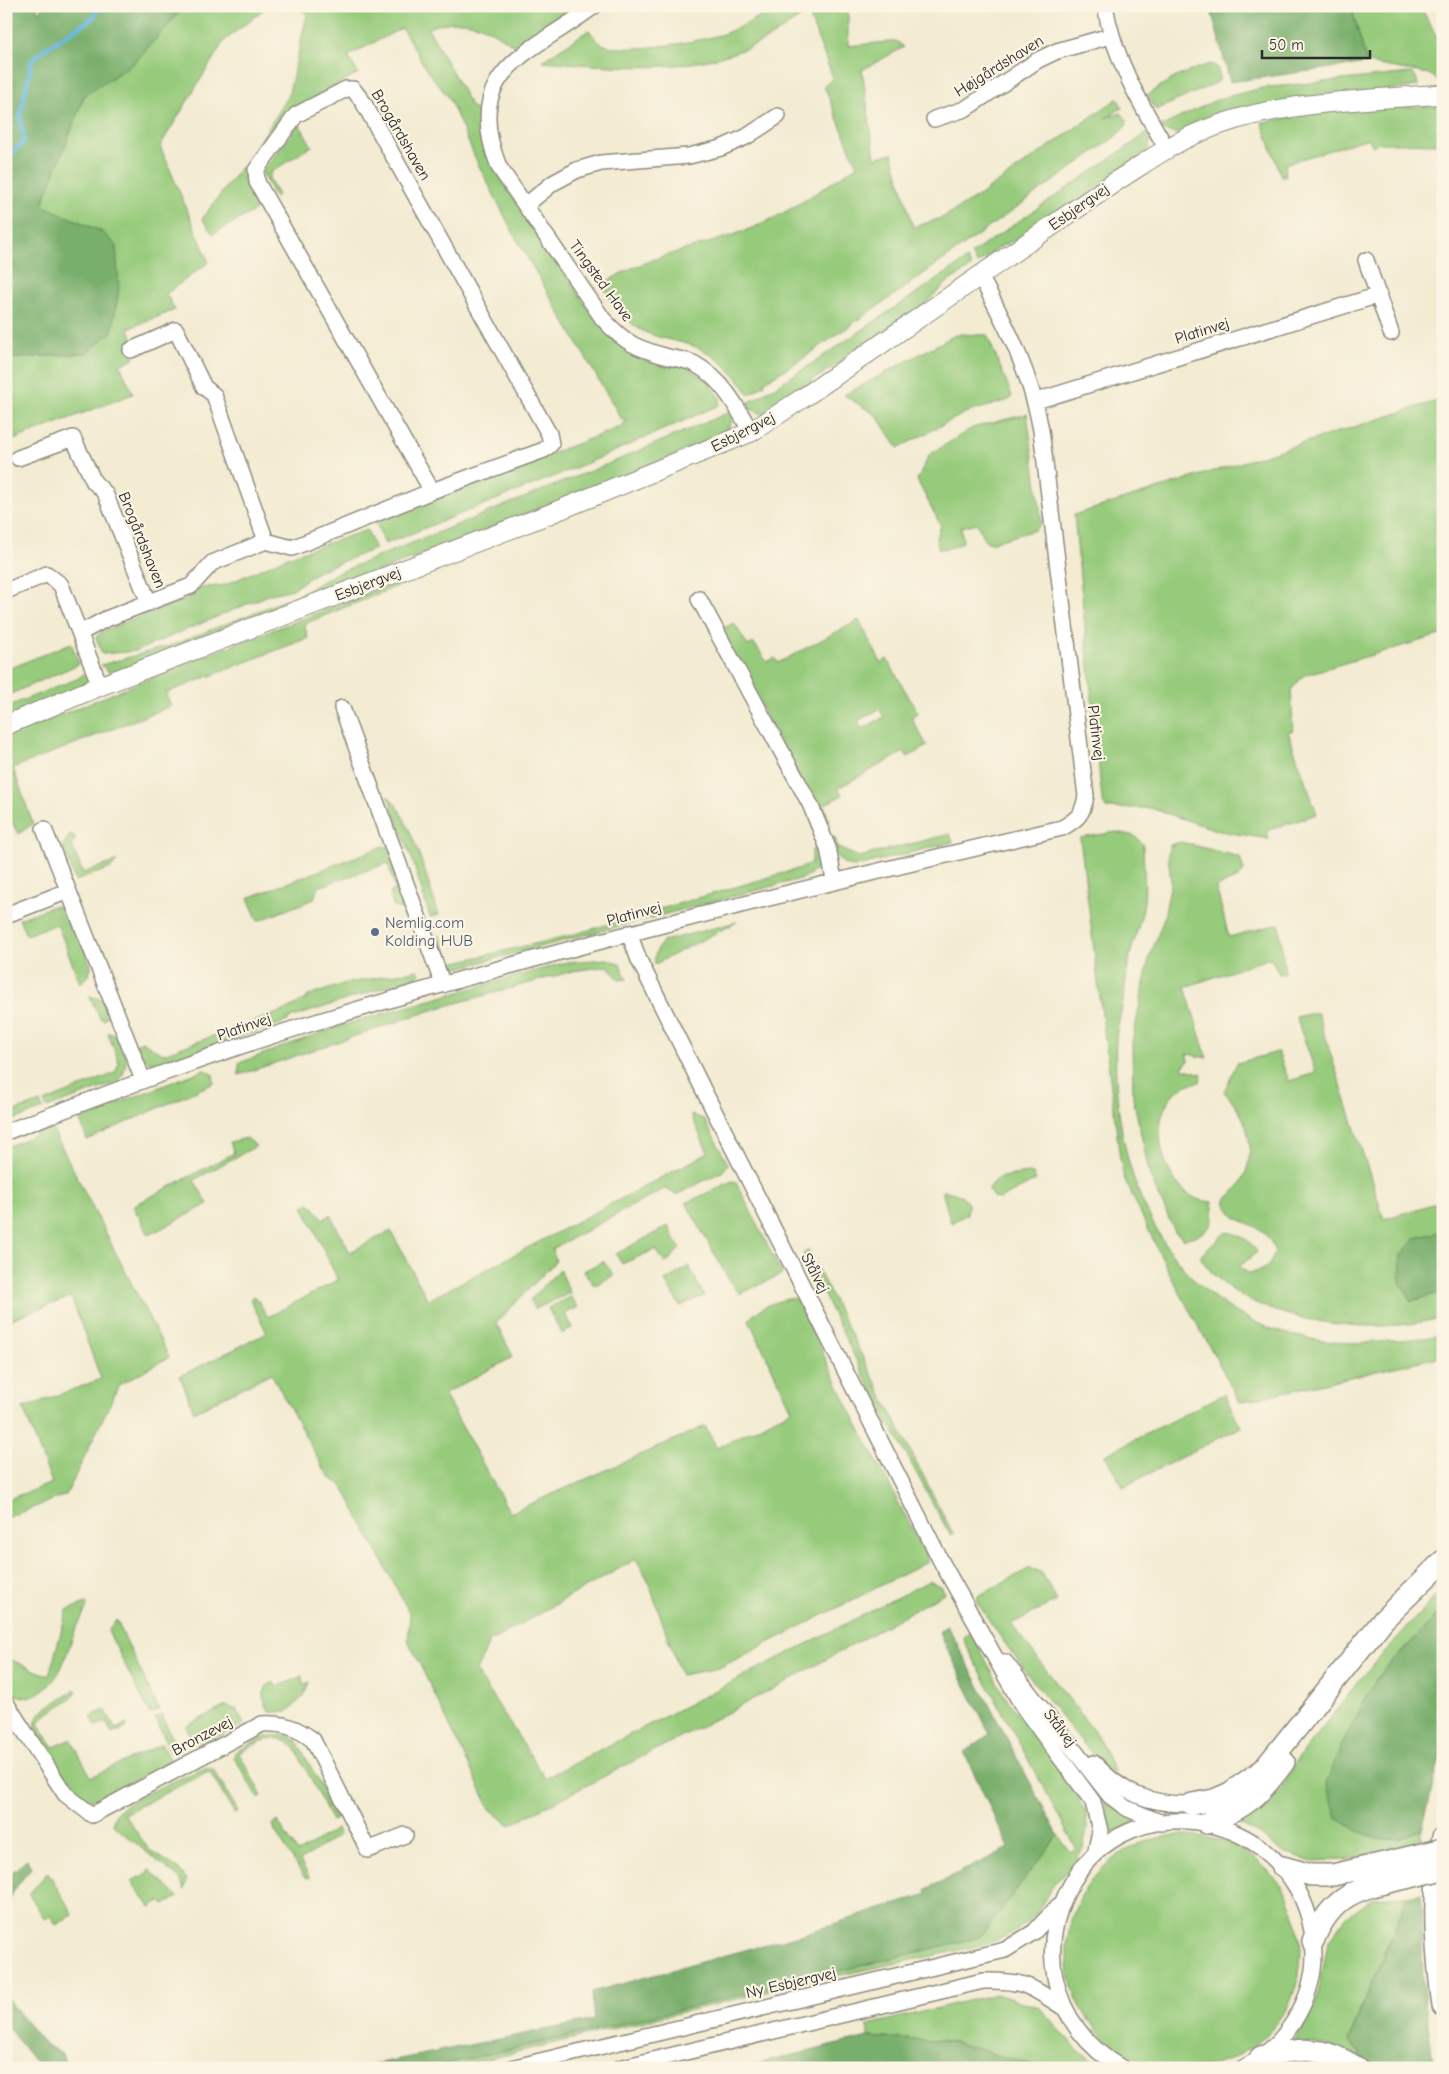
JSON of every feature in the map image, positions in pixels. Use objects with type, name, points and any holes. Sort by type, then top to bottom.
[{"type":"highway","points":[[1207,1823],[1241,1808],[1265,1788],[1364,1658],[1443,1561]]},
{"type":"highway","points":[[1192,1804],[1214,1800],[1230,1793],[1264,1769],[1384,1620],[1443,1561]]},
{"type":"highway","points":[[1364,1658],[1443,1580]]},
{"type":"highway","points":[[1443,1837],[1437,1862],[1436,1909],[1443,2006]]},
{"type":"highway","points":[[1314,1941],[1321,1922],[1329,1911],[1350,1894],[1408,1868],[1443,1849]]},
{"type":"highway","points":[[1283,1867],[1311,1875],[1333,1875],[1408,1868],[1443,1869]]},
{"type":"highway","points":[[1260,2057],[1297,2049],[1316,2050],[1337,2056],[1357,2068]]},
{"type":"main road","name":"Esbjergvej","points":[[6,725],[100,686],[522,525],[684,461],[751,432],[1167,149],[1208,129],[1268,111],[1443,94]]},
{"type":"street","name":"Tingsted Have","points":[[594,6],[570,25],[518,56],[500,76],[490,101],[488,124],[490,144],[499,167],[585,294],[619,336],[636,348],[694,364],[714,378],[732,397],[751,432]]},
{"type":"street","points":[[1106,6],[1110,36],[1137,98],[1167,149]]},
{"type":"street","name":"Højgårdshaven","points":[[934,119],[965,109],[1038,60],[1057,51],[1110,36]]},
{"type":"street","name":"Brogårdshaven","points":[[80,632],[106,619],[191,586],[212,563],[266,541],[292,548],[432,491],[544,450],[551,444],[549,434],[363,102],[353,89],[346,89],[296,115],[256,170],[257,182],[432,491]]},
{"type":"street","points":[[526,205],[554,183],[577,170],[600,163],[689,156],[721,148],[746,137],[778,116]]},
{"type":"street","points":[[1366,260],[1392,333]]},
{"type":"street","name":"Platinvej","points":[[6,1132],[143,1080],[301,1027],[444,985],[629,933],[834,880],[1062,828],[1076,820],[1083,812],[1086,796],[1036,401],[1014,340],[980,276]]},
{"type":"street","name":"Platinvej","points":[[1036,401],[1379,295]]},
{"type":"street","points":[[131,350],[176,330],[204,387],[214,395],[266,541]]},
{"type":"street","name":"Brogårdshaven","points":[[18,458],[73,438],[94,482],[105,493],[149,603]]},
{"type":"street","points":[[8,586],[47,574],[61,585],[100,686]]},
{"type":"street","points":[[699,599],[810,804],[828,848],[834,880]]},
{"type":"street","points":[[342,708],[444,985]]},
{"type":"street","points":[[44,829],[143,1080]]},
{"type":"street","points":[[6,914],[68,891]]},
{"type":"street","name":"Stålvej","points":[[629,933],[638,960],[942,1563],[978,1624],[1023,1708],[1093,1802],[1100,1831],[1095,1855]]},
{"type":"street","name":"Stålvej","points":[[978,1624],[1052,1723],[1110,1796],[1126,1808],[1162,1822]]},
{"type":"street","name":"Bronzevej","points":[[6,1703],[65,1794],[92,1816],[262,1724],[280,1723],[298,1729],[313,1740],[368,1850],[405,1835]]},
{"type":"street","name":"Stålvej","points":[[1052,1723],[1106,1776],[1127,1792],[1167,1805],[1192,1804]]},
{"type":"street","points":[[1122,2068],[1098,2052],[1079,2031],[1064,2008],[1057,1987],[1052,1951],[1055,1922],[1062,1902],[1076,1877],[1095,1855],[1126,1834],[1162,1822],[1185,1821],[1207,1823],[1229,1829],[1249,1839],[1268,1852],[1283,1867],[1304,1902],[1314,1941],[1311,1979],[1298,2014],[1275,2045],[1242,2068]]},
{"type":"street","name":"Ny Esbjergvej","points":[[511,2068],[1005,1950],[1034,1932],[1062,1902]]},
{"type":"street","points":[[619,2068],[983,1981],[1010,1980],[1030,1985],[1064,2008]]},
{"type":"green space","points":[[6,6],[37,6],[38,13],[43,6],[185,6],[134,63],[84,96],[42,205],[102,232],[116,245],[119,288],[112,332],[86,353],[6,359]]},
{"type":"green space","points":[[185,6],[268,6],[224,41],[160,146],[209,262],[166,294],[175,310],[129,328],[133,341],[128,345],[134,358],[120,365],[133,394],[13,440],[6,420],[6,359],[86,353],[102,232],[42,205],[84,96],[134,63]]},
{"type":"green space","points":[[298,6],[572,6],[574,13],[549,32],[518,49],[497,34],[465,22],[454,22],[428,28],[471,106],[481,114],[485,145],[498,175],[598,323],[688,368],[713,384],[711,387],[720,397],[719,405],[590,462],[385,544],[376,522],[383,515],[385,519],[400,513],[399,508],[407,510],[620,427],[627,421],[622,420],[516,238],[478,164],[449,98],[428,72],[402,28],[348,56],[358,73],[294,109],[257,156],[253,153],[288,97],[307,15]]},
{"type":"green space","points":[[778,6],[848,6],[848,46],[896,41],[904,47],[862,70],[875,158],[892,153],[913,227],[942,218],[977,197],[1118,98],[1122,108],[1105,118],[1121,113],[1127,120],[1126,126],[1115,137],[894,295],[802,359],[764,382],[765,384],[749,395],[730,370],[715,357],[687,344],[653,335],[636,327],[619,311],[602,285],[618,275],[653,260],[759,225],[802,202],[857,166],[824,86],[833,78],[808,13],[759,43],[705,61],[679,65],[625,67],[542,61],[589,30],[599,42],[608,46],[640,48],[679,44],[723,34],[744,25]]},
{"type":"green space","points":[[1210,6],[1351,6],[1367,63],[1230,82]]},
{"type":"green space","points":[[1351,6],[1420,6],[1443,48],[1443,81],[1439,81],[1429,74],[1367,63]]},
{"type":"green space","points":[[1211,64],[1217,67],[1220,77],[1218,82],[1156,110],[1147,96],[1177,77]]},
{"type":"green space","points":[[1411,73],[1416,77],[1418,86],[1374,92],[1178,134],[1162,130],[1160,127],[1218,99],[1262,88]]},
{"type":"green space","points":[[1443,106],[1443,144],[1380,143],[1372,146],[1369,138],[1285,164],[1286,176],[1281,176],[1262,122],[1355,108]]},
{"type":"green space","points":[[299,124],[312,146],[271,172],[269,179],[278,195],[275,198],[262,172]]},
{"type":"green space","points":[[1149,132],[1150,143],[1146,155],[1033,233],[1003,245],[977,264],[971,254]]},
{"type":"green space","points":[[241,167],[248,173],[265,205],[213,234],[202,219]]},
{"type":"green space","points":[[967,259],[972,267],[949,281],[920,308],[763,414],[743,406],[807,367]]},
{"type":"green space","points":[[957,334],[987,335],[1012,396],[1009,400],[965,413],[898,448],[876,415],[844,395]]},
{"type":"green space","points":[[1443,399],[1443,634],[1304,675],[1291,690],[1293,730],[1288,732],[1317,814],[1267,831],[1269,839],[1220,831],[1150,808],[1106,808],[1102,800],[1074,515]]},
{"type":"green space","points":[[732,411],[732,421],[727,431],[668,458],[113,676],[101,665],[173,645],[298,595],[335,574],[615,461]]},
{"type":"green space","points":[[1027,414],[1042,523],[1035,530],[990,543],[984,540],[977,523],[961,527],[963,542],[953,547],[939,549],[936,538],[941,526],[917,480],[929,455],[972,428]]},
{"type":"green space","points":[[367,530],[375,549],[320,570],[293,589],[271,594],[136,651],[102,654],[96,637],[102,631],[190,598],[201,588],[225,585],[290,556]]},
{"type":"green space","points":[[436,567],[438,570],[304,624],[308,638],[166,693],[171,706],[13,768],[33,824],[18,834],[6,809],[6,737],[205,656]]},
{"type":"green space","points":[[859,620],[881,663],[887,659],[918,713],[911,717],[927,746],[908,757],[904,752],[838,788],[842,795],[824,805],[831,827],[826,829],[720,630],[734,623],[748,646],[754,643],[767,662],[775,658],[778,663]],"holes":[[[879,709],[884,717],[862,729],[858,721]]]},
{"type":"green space","points":[[71,643],[79,664],[6,696],[6,670]]},
{"type":"green space","points":[[88,671],[88,680],[82,687],[6,719],[6,707],[77,679]]},
{"type":"green space","points":[[388,796],[396,805],[411,834],[439,915],[430,917],[412,859]]},
{"type":"green space","points":[[1117,832],[1135,836],[1143,844],[1145,887],[1142,915],[1129,962],[1116,1037],[1118,1101],[1129,1161],[1149,1215],[1178,1262],[1217,1300],[1265,1327],[1323,1341],[1390,1341],[1443,1334],[1443,1356],[1240,1402],[1168,1271],[1124,1178],[1120,1159],[1080,838]]},
{"type":"green space","points":[[71,834],[76,839],[72,845],[83,873],[117,861],[111,868],[75,881],[63,845]]},
{"type":"green space","points":[[950,834],[953,842],[853,867],[840,860],[828,839],[835,837],[838,848],[859,857]]},
{"type":"green space","points":[[1181,842],[1240,857],[1244,871],[1238,878],[1216,887],[1229,937],[1279,924],[1285,973],[1279,974],[1271,958],[1185,987],[1207,1058],[1187,1054],[1188,1061],[1182,1068],[1202,1074],[1200,1082],[1182,1088],[1169,1099],[1162,1115],[1160,1134],[1163,1153],[1169,1171],[1179,1186],[1195,1198],[1212,1202],[1213,1218],[1211,1224],[1204,1232],[1184,1239],[1175,1232],[1150,1176],[1133,1097],[1132,1043],[1149,959],[1164,918],[1171,882],[1168,854],[1170,845]]},
{"type":"green space","points":[[384,846],[390,848],[406,905],[402,910],[393,906],[390,893],[396,889],[388,863],[318,887],[314,899],[258,921],[248,898]]},
{"type":"green space","points":[[816,848],[818,861],[816,870],[804,878],[459,968],[449,965],[437,941],[439,934],[452,963],[568,936],[804,867],[812,862],[812,850]]},
{"type":"green space","points":[[53,906],[66,908],[72,913],[91,967],[89,975],[80,983],[57,924],[26,935],[19,919]]},
{"type":"green space","points":[[737,922],[655,964],[656,951],[664,941]]},
{"type":"green space","points":[[607,959],[620,964],[627,979],[619,980],[608,966],[573,971],[435,1009],[239,1075],[239,1063],[337,1027],[567,962]]},
{"type":"green space","points":[[418,970],[420,974],[416,977],[287,1019],[288,1021],[160,1064],[148,1061],[136,1045],[142,1041],[163,1054],[283,1011],[306,999],[308,996],[344,984]]},
{"type":"green space","points":[[89,996],[101,999],[110,1013],[104,1020],[101,1019]]},
{"type":"green space","points":[[1317,1012],[1384,1219],[1443,1201],[1443,1317],[1415,1323],[1382,1326],[1346,1325],[1310,1320],[1275,1311],[1244,1297],[1218,1279],[1200,1256],[1226,1232],[1244,1238],[1257,1252],[1239,1267],[1248,1273],[1266,1267],[1273,1257],[1275,1252],[1267,1236],[1260,1229],[1232,1214],[1225,1200],[1237,1189],[1244,1176],[1249,1162],[1250,1147],[1242,1117],[1224,1092],[1237,1063],[1278,1052],[1289,1081],[1316,1073],[1296,1017]]},
{"type":"green space","points":[[108,1033],[113,1033],[118,1038],[126,1057],[126,1064],[118,1082],[47,1108],[44,1102],[115,1073],[119,1063]]},
{"type":"green space","points":[[204,1070],[213,1074],[214,1083],[87,1140],[79,1118]]},
{"type":"green space","points":[[40,1102],[43,1109],[6,1123],[6,1114]]},
{"type":"green space","points":[[691,1115],[704,1119],[728,1164],[723,1171],[676,1195],[666,1188],[552,1249],[556,1261],[496,1323],[513,1357],[444,1394],[510,1513],[705,1426],[717,1448],[792,1410],[749,1320],[757,1312],[771,1304],[785,1299],[797,1299],[848,1406],[929,1561],[719,1668],[681,1675],[647,1578],[636,1559],[489,1642],[476,1671],[545,1778],[929,1581],[940,1586],[944,1593],[777,1687],[510,1825],[490,1809],[408,1640],[410,1614],[342,1485],[333,1480],[323,1468],[271,1373],[194,1412],[180,1376],[267,1333],[250,1299],[255,1296],[268,1317],[338,1280],[303,1206],[310,1203],[323,1219],[330,1215],[350,1252],[391,1231],[428,1300],[708,1153]]},
{"type":"green space","points":[[52,1128],[169,1357],[119,1385],[66,1495],[6,1518],[6,1500],[52,1483],[23,1408],[101,1379],[71,1297],[6,1321],[6,1147]]},
{"type":"green space","points":[[247,1138],[256,1146],[194,1180],[208,1204],[149,1235],[133,1206],[234,1153],[230,1142]]},
{"type":"green space","points":[[1028,1173],[1033,1174],[1036,1180],[1000,1199],[994,1198],[988,1190],[994,1181],[999,1178]]},
{"type":"green space","points":[[732,1181],[736,1182],[782,1274],[740,1294],[733,1287],[686,1203]]},
{"type":"green space","points":[[942,1191],[953,1193],[963,1198],[968,1204],[967,1214],[951,1223]]},
{"type":"green space","points":[[668,1226],[680,1249],[665,1264],[656,1249],[622,1264],[616,1254]]},
{"type":"green space","points":[[1443,1231],[1443,1292],[1411,1301],[1400,1282],[1401,1255],[1415,1238]]},
{"type":"green space","points":[[808,1250],[953,1534],[950,1535],[890,1427],[803,1254]]},
{"type":"green space","points":[[603,1261],[614,1275],[594,1286],[584,1271]]},
{"type":"green space","points":[[689,1266],[704,1296],[680,1306],[665,1281]]},
{"type":"green space","points":[[560,1269],[570,1293],[535,1309],[530,1300]]},
{"type":"green space","points":[[571,1297],[578,1307],[565,1314],[573,1327],[562,1334],[548,1308]]},
{"type":"green space","points":[[1224,1394],[1241,1427],[1123,1487],[1105,1455]]},
{"type":"green space","points":[[1030,1568],[1042,1573],[1057,1601],[1011,1624],[1099,1738],[1115,1773],[1104,1768],[1054,1707],[1006,1645],[977,1602],[978,1596]]},
{"type":"green space","points":[[1443,1588],[1443,1609],[1376,1679],[1398,1839],[1422,1829],[1422,1839],[1348,1860],[1308,1861],[1284,1853],[1259,1834],[1238,1823],[1260,1811],[1282,1787],[1298,1758],[1369,1669]]},
{"type":"green space","points":[[86,1603],[87,1607],[59,1673],[54,1680],[29,1698],[15,1695],[6,1686],[6,1655],[9,1659],[49,1676],[67,1610]]},
{"type":"green space","points":[[1443,1609],[1443,1746],[1422,1829],[1396,1838],[1377,1838],[1359,1831],[1336,1818],[1326,1784],[1342,1744],[1376,1679]]},
{"type":"green space","points":[[116,1619],[159,1710],[150,1714],[108,1631]]},
{"type":"green space","points":[[947,1625],[1058,1835],[980,1937],[595,2030],[428,2068],[355,2068],[594,2020],[592,1992],[803,1934],[927,1894],[926,1889],[1009,1848],[964,1752],[990,1734],[939,1632]]},
{"type":"green space","points":[[971,1632],[1004,1695],[1076,1791],[1086,1813],[1087,1830],[1083,1848],[1070,1870],[1054,1883],[1035,1916],[1015,1932],[988,1944],[812,1981],[450,2068],[428,2068],[595,2030],[980,1937],[1058,1835],[1070,1852],[1076,1848],[965,1643],[963,1637]]},
{"type":"green space","points":[[302,1676],[303,1685],[309,1682],[304,1696],[287,1712],[269,1712],[263,1697],[266,1687],[273,1682],[277,1687]]},
{"type":"green space","points":[[75,1689],[77,1691],[73,1696],[38,1724],[54,1747],[71,1739],[91,1777],[162,1744],[171,1761],[98,1799],[88,1800],[83,1798],[77,1793],[53,1761],[36,1727],[36,1720],[43,1711]]},
{"type":"green space","points":[[226,1706],[237,1710],[244,1724],[205,1744],[195,1741],[186,1726]]},
{"type":"green space","points":[[105,1710],[116,1729],[126,1724],[128,1727],[112,1734],[106,1722],[96,1726],[91,1716]]},
{"type":"green space","points":[[162,1715],[177,1750],[171,1753],[155,1717]]},
{"type":"green space","points":[[286,1735],[297,1741],[338,1818],[332,1821],[295,1748],[281,1739],[260,1742],[239,1753],[262,1796],[258,1798],[234,1757],[235,1752],[265,1736]]},
{"type":"green space","points":[[207,1767],[213,1769],[238,1811],[235,1814],[209,1771],[124,1814],[150,1851],[178,1868],[187,1880],[184,1890],[180,1879],[113,1825],[113,1821],[118,1811],[135,1799]]},
{"type":"green space","points":[[1103,1798],[1138,1821],[1112,1833]]},
{"type":"green space","points":[[277,1821],[298,1853],[336,1829],[339,1835],[300,1861],[310,1878],[304,1877],[275,1831],[273,1824]]},
{"type":"green space","points":[[1184,1835],[1207,1837],[1229,1844],[1249,1855],[1267,1869],[1281,1887],[1292,1907],[1299,1929],[1301,1952],[1299,1975],[1292,1997],[1281,2017],[1267,2035],[1249,2049],[1229,2060],[1207,2067],[1184,2069],[1161,2067],[1139,2060],[1119,2049],[1101,2035],[1087,2017],[1076,1997],[1069,1975],[1067,1952],[1069,1929],[1076,1907],[1087,1887],[1101,1869],[1119,1855],[1139,1844],[1161,1837]]},
{"type":"green space","points":[[27,1860],[31,1868],[14,1890],[6,1908],[6,1877]]},
{"type":"green space","points":[[149,1869],[178,1897],[164,1905],[160,1901],[150,1907],[131,1881],[145,1875]]},
{"type":"green space","points":[[48,1872],[73,1915],[56,1925],[51,1916],[44,1918],[29,1894]]},
{"type":"green space","points":[[1421,1893],[1423,1987],[1434,2068],[1374,2068],[1348,2041],[1408,1896]]},
{"type":"green space","points":[[1408,1896],[1348,2040],[1365,2059],[1325,2045],[1293,2042],[1316,2003],[1328,1943],[1344,1919],[1372,1898]]},
{"type":"green space","points":[[996,1994],[1039,2007],[1077,2049],[1102,2068],[1043,2068],[954,2042],[868,2037],[868,2025]]},
{"type":"green space","points":[[6,1997],[45,2044],[62,2054],[67,2068],[40,2068],[6,2025]]},
{"type":"green space","points":[[868,2037],[954,2042],[1043,2068],[740,2068]]},
{"type":"waterway","points":[[6,155],[10,156],[24,141],[20,117],[32,60],[43,50],[93,18],[99,6]]},
{"type":"place","name":"Nemlig.com Kolding HUB","points":[[375,932]]}]
